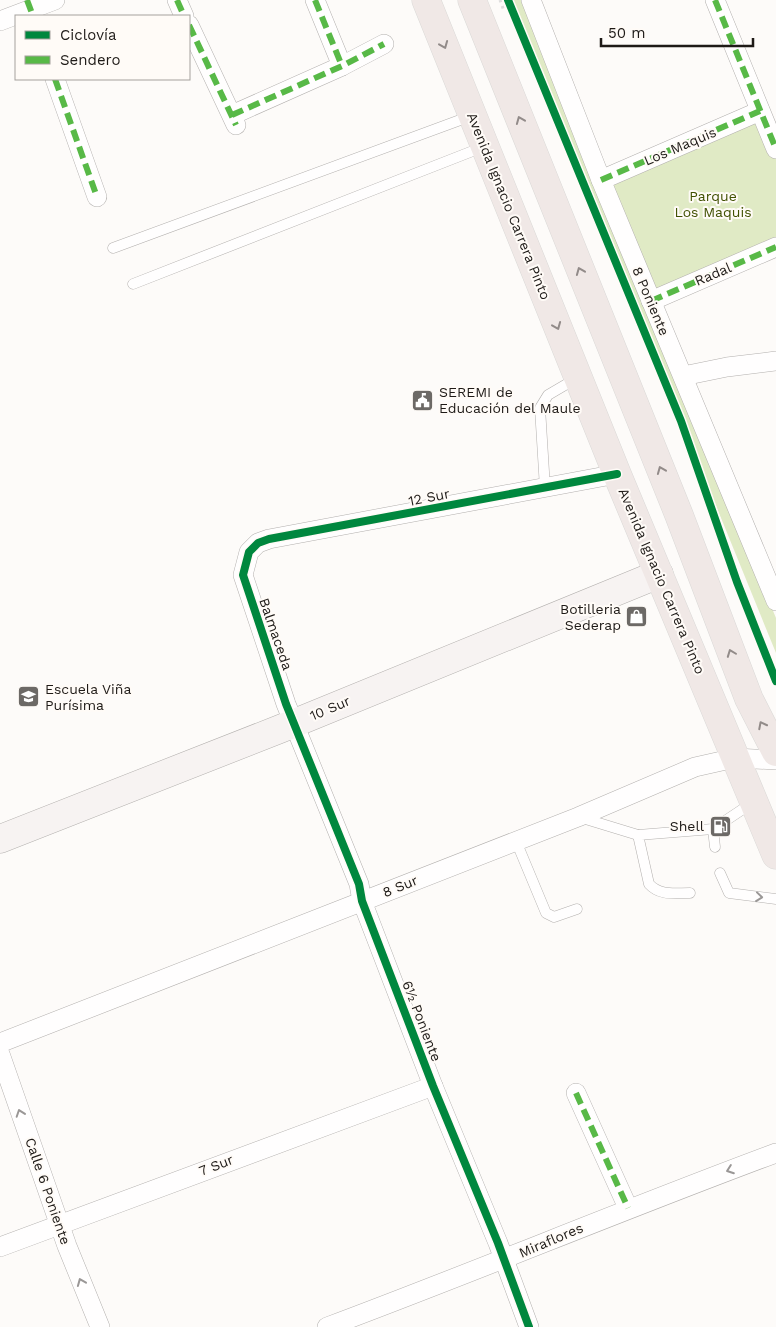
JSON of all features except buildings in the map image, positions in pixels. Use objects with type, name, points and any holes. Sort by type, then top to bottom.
[{"type":"main road","name":"Avenida Ignacio Carrera Pinto","points":[[426,0],[617,474],[722,721],[735,758],[776,855]]},
{"type":"main road","points":[[472,0],[679,515],[749,699],[776,752]]},
{"type":"street","points":[[16,15],[55,0]]},
{"type":"street","points":[[177,0],[184,15]]},
{"type":"street","points":[[315,0],[342,66]]},
{"type":"street","name":"8 Poniente","points":[[531,0],[601,180],[776,601]]},
{"type":"street","points":[[715,0],[776,149]]},
{"type":"street","points":[[0,21],[15,15]]},
{"type":"street","points":[[190,27],[234,120],[384,44]]},
{"type":"street","points":[[55,80],[97,197]]},
{"type":"street","name":"Los Maquis","points":[[601,180],[760,111]]},
{"type":"street","name":"Radal","points":[[651,301],[776,247]]},
{"type":"street","points":[[683,376],[776,361]]},
{"type":"street","name":"12 Sur","points":[[249,552],[258,543],[269,539],[617,474]]},
{"type":"street","name":"Balmaceda","points":[[249,552],[243,575],[294,724]]},
{"type":"street","name":"10 Sur","points":[[0,839],[294,724],[659,574]]},
{"type":"street","name":"6½ Poniente","points":[[294,724],[357,878],[362,901],[433,1086],[498,1243],[529,1327]]},
{"type":"street","name":"8 Sur","points":[[0,1043],[578,817],[695,767],[735,758],[776,760]]},
{"type":"street","name":"Calle 6 Poniente","points":[[0,1054],[60,1225],[100,1327]]},
{"type":"street","name":"7 Sur","points":[[0,1247],[433,1086]]},
{"type":"street","points":[[576,1093],[628,1208]]},
{"type":"street","name":"Miraflores","points":[[327,1327],[503,1260],[628,1208],[776,1153]]},
{"type":"lane","points":[[113,248],[472,115]]},
{"type":"lane","points":[[133,284],[484,147]]},
{"type":"lane","points":[[545,488],[540,408],[548,395],[578,377]]},
{"type":"lane","points":[[578,817],[638,835],[713,830],[753,802]]},
{"type":"lane","points":[[713,830],[715,847]]},
{"type":"lane","points":[[638,835],[649,884],[659,892],[690,893]]},
{"type":"lane","points":[[516,841],[546,913],[554,916],[578,909]]},
{"type":"lane","points":[[720,873],[724,893],[776,899]]},
{"type":"path","points":[[508,0],[512,9]]},
{"type":"green space","points":[[510,0],[521,0],[596,187],[776,618],[776,653]]},
{"type":"green space","name":"Parque Los Maquis","points":[[768,117],[776,135],[776,242],[655,294],[610,185]]},
{"type":"marked path","points":[[27,0],[33,15]]},
{"type":"marked path","points":[[177,0],[184,15]]},
{"type":"marked path","points":[[315,0],[342,66]]},
{"type":"marked path","points":[[715,0],[776,149]]},
{"type":"marked path","points":[[190,27],[236,125]]},
{"type":"marked path","points":[[232,115],[342,66],[384,44]]},
{"type":"marked path","points":[[55,80],[97,197]]},
{"type":"marked path","points":[[601,180],[760,111]]},
{"type":"marked path","points":[[651,301],[776,247]]},
{"type":"marked path","points":[[576,1093],[628,1208]]},
{"type":"cycle path","points":[[508,0],[681,421],[737,582],[776,681]]},
{"type":"cycle path","points":[[529,1327],[498,1243],[433,1086],[362,901],[359,884],[286,704],[243,575],[249,552],[258,543],[269,539],[617,474]]},
{"type":"place","name":"SEREMI de Educación del Maule","points":[[423,400]]},
{"type":"place","name":"Botilleria Sederap","points":[[637,617]]},
{"type":"place","name":"Escuela Viña Purísima","points":[[29,697]]},
{"type":"place","name":"Shell","points":[[720,826]]}]
